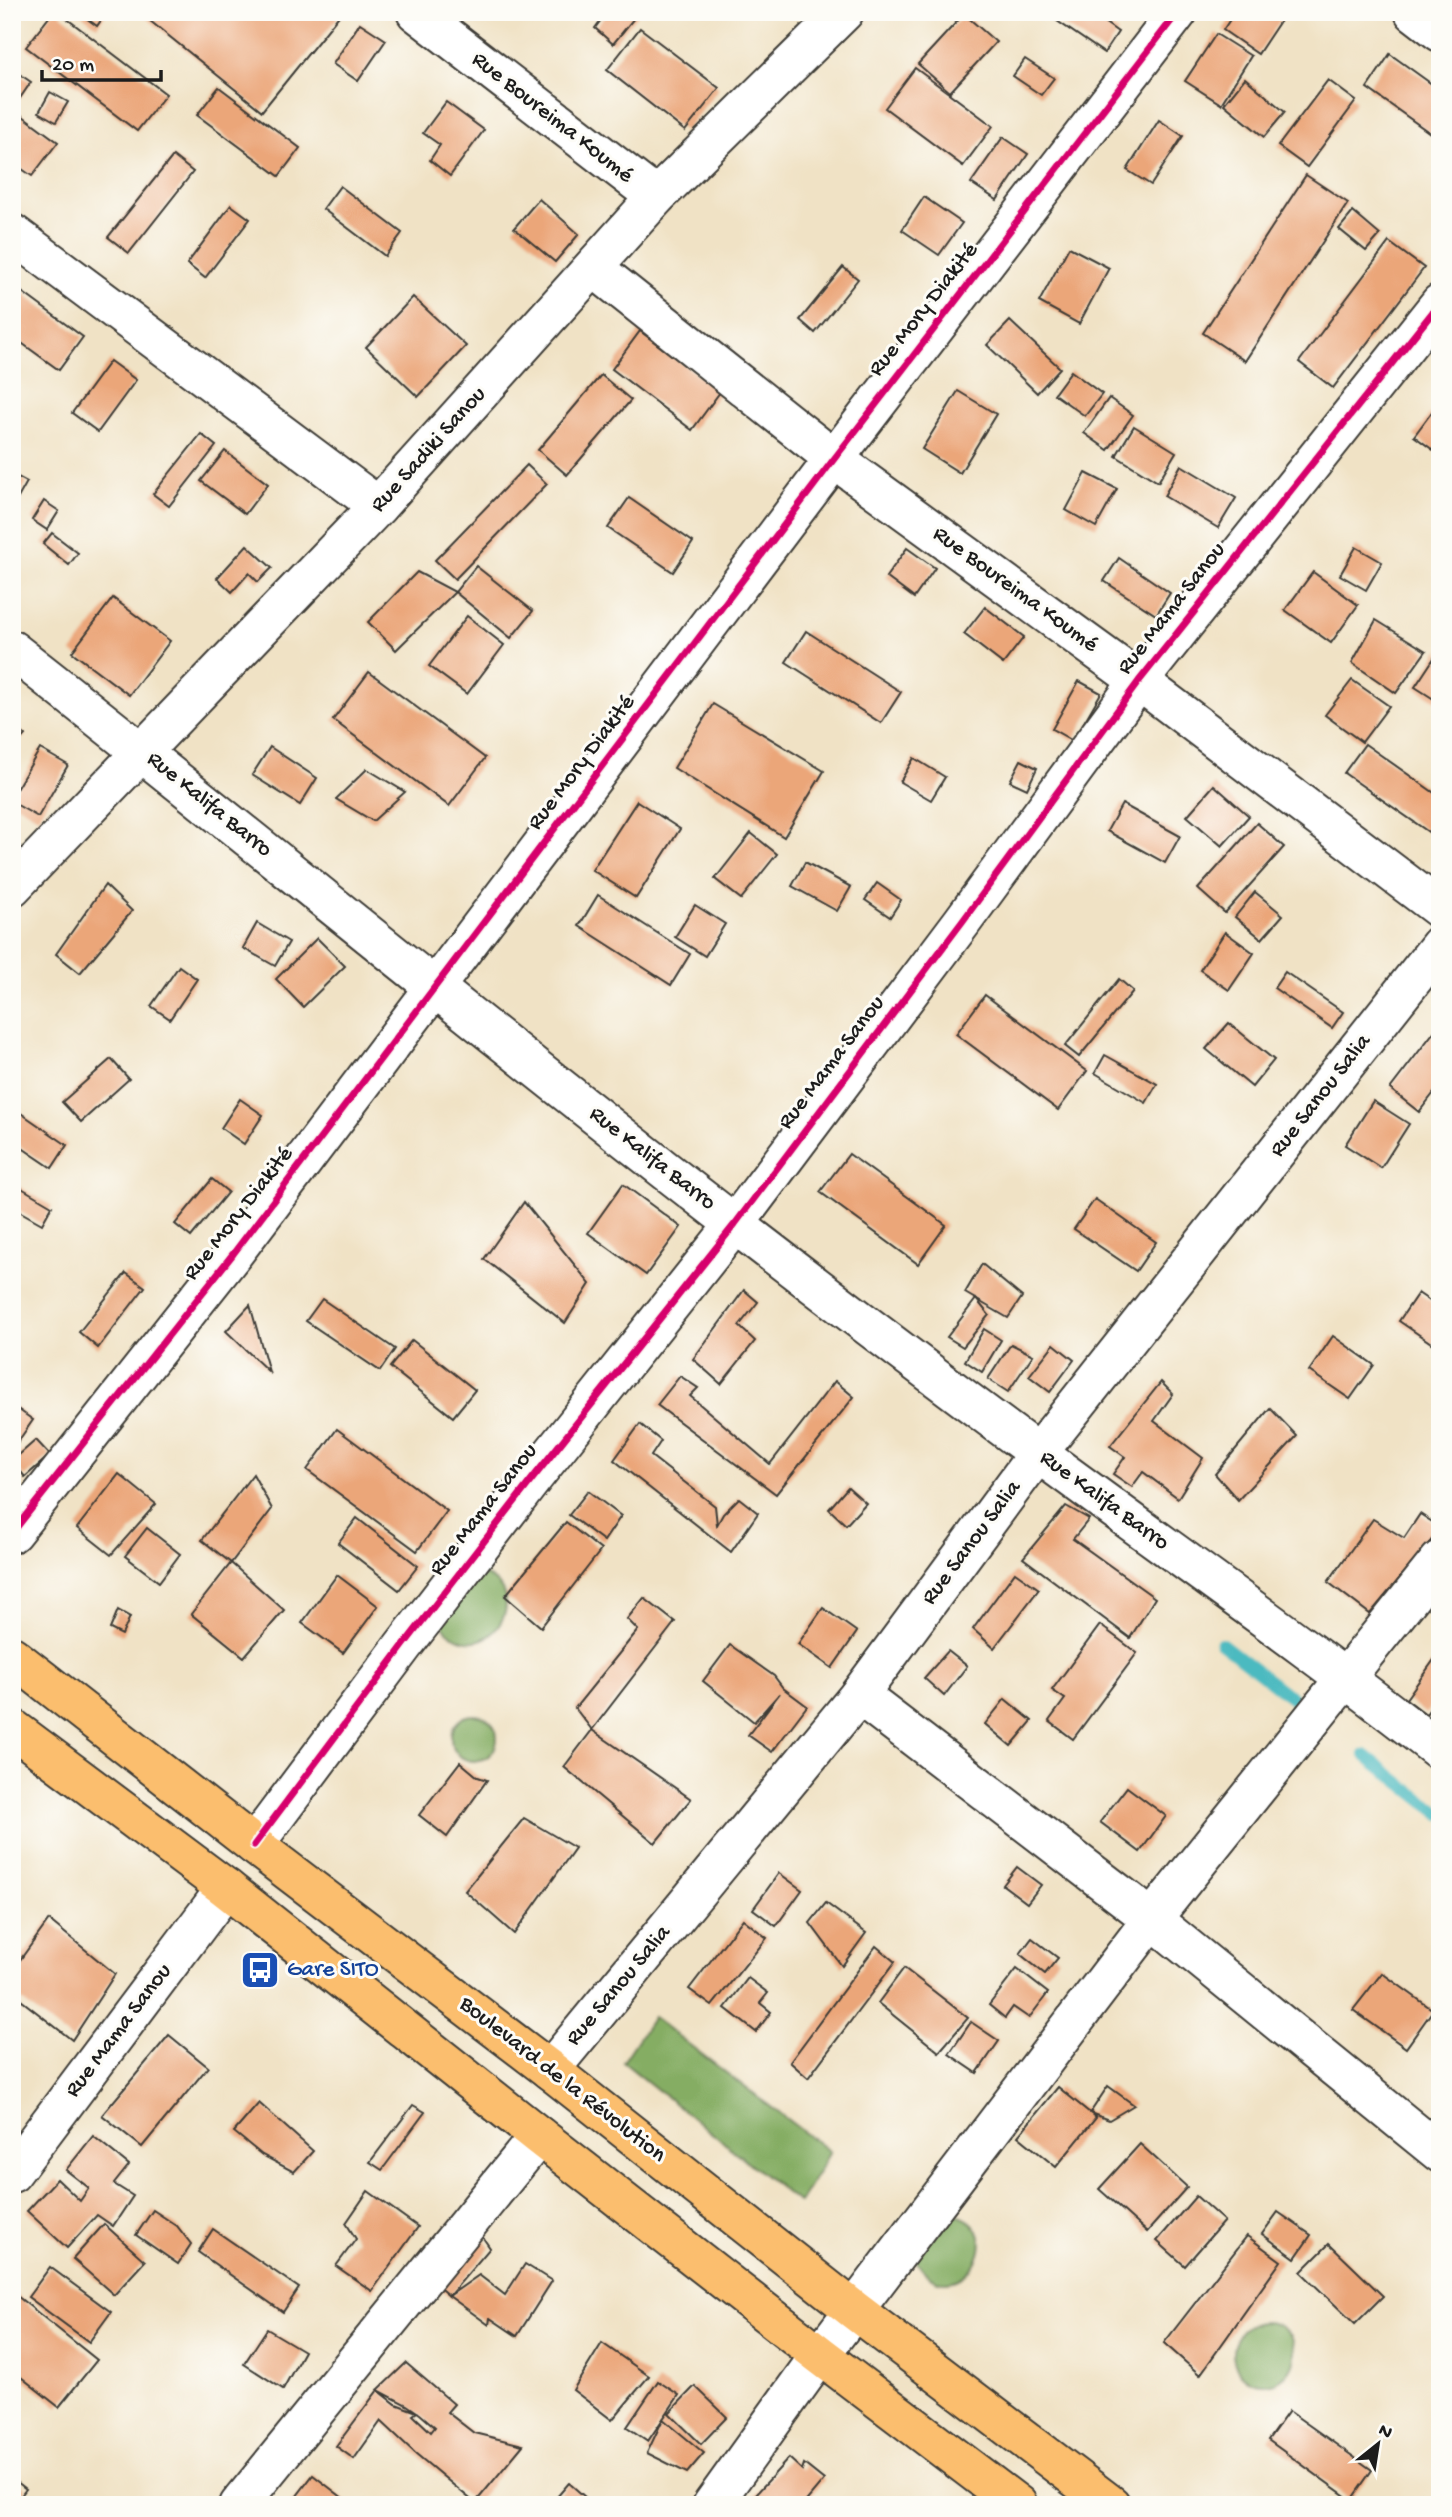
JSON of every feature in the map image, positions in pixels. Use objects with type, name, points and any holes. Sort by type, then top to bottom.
[{"type":"main road","name":"Boulevard de la Révolution","points":[[12,1656],[254,1845],[550,2070],[854,2310],[1111,2505]]},
{"type":"main road","points":[[12,1728],[226,1888],[820,2355],[1018,2505]]},
{"type":"street","name":"Rue Boureima Koumé","points":[[416,12],[656,197]]},
{"type":"street","name":"Rue Sadiki Sanou","points":[[12,887],[378,506],[656,197],[844,12]]},
{"type":"street","name":"Rue Mory Diakité","points":[[12,1533],[233,1254],[436,989],[834,459],[1178,12]]},
{"type":"street","points":[[1415,12],[1440,32]]},
{"type":"street","points":[[12,233],[378,506]]},
{"type":"street","name":"Rue Boureima Koumé","points":[[594,268],[834,459],[1139,681],[1440,909]]},
{"type":"street","name":"Rue Mama Sanou","points":[[254,1845],[403,1646],[734,1224],[962,922],[1139,681],[1440,303]]},
{"type":"street","name":"Rue Kalifa Barro","points":[[12,650],[144,752],[436,989],[734,1224],[1038,1453],[1346,1677],[1440,1751]]},
{"type":"street","name":"Rue Sanou Salia","points":[[550,2070],[859,1695],[1038,1453],[1440,945]]},
{"type":"street","points":[[712,2505],[820,2355],[1152,1919],[1440,1560]]},
{"type":"street","points":[[859,1695],[1152,1919],[1440,2153]]},
{"type":"street","name":"Rue Mama Sanou","points":[[12,2174],[226,1888]]},
{"type":"street","points":[[239,2505],[539,2136]]},
{"type":"green space","points":[[476,1572],[496,1582],[505,1596],[505,1612],[498,1626],[487,1637],[472,1641],[455,1637],[439,1621]]},
{"type":"green space","points":[[474,1715],[490,1722],[497,1738],[490,1754],[474,1761],[458,1754],[451,1738],[458,1722]]},
{"type":"green space","points":[[653,2017],[830,2152],[799,2203],[623,2062]]},
{"type":"green space","points":[[947,2213],[969,2221],[979,2235],[980,2251],[973,2266],[961,2278],[945,2282],[929,2276],[914,2256]]},
{"type":"green space","points":[[1264,2322],[1276,2324],[1286,2331],[1293,2341],[1293,2365],[1286,2375],[1276,2382],[1264,2384],[1252,2382],[1242,2375],[1235,2365],[1233,2353],[1235,2341],[1242,2331],[1252,2324]]},
{"type":"building","points":[[53,12],[58,12],[166,94],[137,131],[26,47]]},
{"type":"building","points":[[78,12],[107,12],[97,26]]},
{"type":"building","points":[[139,12],[342,12],[262,111]]},
{"type":"building","points":[[607,12],[639,12],[613,44],[595,28]]},
{"type":"building","points":[[1044,12],[1090,12],[1118,32],[1104,53]]},
{"type":"building","points":[[1235,12],[1286,12],[1258,54],[1223,30]]},
{"type":"building","points":[[964,14],[996,42],[950,92],[918,64]]},
{"type":"building","points":[[360,23],[386,40],[358,81],[333,64]]},
{"type":"building","points":[[640,28],[719,88],[685,131],[607,70]]},
{"type":"building","points":[[1216,34],[1251,56],[1221,104],[1185,81]]},
{"type":"building","points":[[1390,54],[1440,90],[1440,140],[1367,88]]},
{"type":"building","points":[[1025,59],[1054,78],[1041,95],[1013,76]]},
{"type":"building","points":[[915,68],[993,126],[963,166],[885,108]]},
{"type":"building","points":[[12,69],[31,82],[18,101],[12,97]]},
{"type":"building","points":[[1245,78],[1285,112],[1264,137],[1224,104]]},
{"type":"building","points":[[1328,80],[1356,101],[1307,167],[1278,146]]},
{"type":"building","points":[[219,87],[300,148],[279,176],[197,115]]},
{"type":"building","points":[[50,92],[68,102],[56,122],[39,112]]},
{"type":"building","points":[[446,102],[484,130],[450,176],[430,160],[440,145],[423,133]]},
{"type":"building","points":[[12,108],[58,142],[32,176],[12,162]]},
{"type":"building","points":[[1159,120],[1183,136],[1151,185],[1127,170]]},
{"type":"building","points":[[1003,137],[1028,154],[997,200],[971,183]]},
{"type":"building","points":[[173,156],[193,172],[129,253],[108,237]]},
{"type":"building","points":[[1306,175],[1348,203],[1245,361],[1203,333]]},
{"type":"building","points":[[340,186],[402,233],[385,256],[323,209]]},
{"type":"building","points":[[924,197],[962,223],[939,255],[902,230]]},
{"type":"building","points":[[539,199],[579,234],[555,262],[514,228]]},
{"type":"building","points":[[231,205],[250,219],[205,278],[187,264]]},
{"type":"building","points":[[1353,212],[1380,235],[1366,251],[1339,229]]},
{"type":"building","points":[[1389,242],[1424,268],[1333,388],[1299,362]]},
{"type":"building","points":[[1069,247],[1109,268],[1079,324],[1039,302]]},
{"type":"building","points":[[843,267],[858,279],[815,333],[800,320]]},
{"type":"building","points":[[18,289],[83,337],[59,370],[12,336],[12,296]]},
{"type":"building","points":[[413,297],[466,346],[418,397],[366,347]]},
{"type":"building","points":[[1010,321],[1060,368],[1037,393],[987,345]]},
{"type":"building","points":[[640,331],[720,392],[692,430],[612,369]]},
{"type":"building","points":[[110,361],[136,380],[98,432],[72,413]]},
{"type":"building","points":[[1071,371],[1102,394],[1085,416],[1054,394]]},
{"type":"building","points":[[601,375],[631,400],[567,475],[538,450]]},
{"type":"building","points":[[958,391],[996,414],[960,473],[922,449]]},
{"type":"building","points":[[1109,398],[1133,415],[1108,450],[1084,433]]},
{"type":"building","points":[[1440,401],[1440,455],[1414,436]]},
{"type":"building","points":[[1134,426],[1176,452],[1158,482],[1116,456]]},
{"type":"building","points":[[201,434],[216,446],[169,506],[153,494]]},
{"type":"building","points":[[225,451],[268,484],[245,514],[201,481]]},
{"type":"building","points":[[527,465],[547,484],[455,579],[435,560]]},
{"type":"building","points":[[1181,465],[1236,498],[1218,528],[1164,496]]},
{"type":"building","points":[[1086,473],[1117,489],[1096,527],[1066,510]]},
{"type":"building","points":[[12,474],[27,482],[18,498],[12,495]]},
{"type":"building","points":[[629,498],[693,542],[673,572],[608,528]]},
{"type":"building","points":[[44,501],[59,511],[47,530],[32,520]]},
{"type":"building","points":[[52,533],[78,553],[69,565],[43,544]]},
{"type":"building","points":[[247,545],[272,568],[258,582],[249,573],[232,592],[217,578]]},
{"type":"building","points":[[1356,547],[1382,562],[1366,590],[1340,575]]},
{"type":"building","points":[[907,548],[935,568],[914,598],[886,577]]},
{"type":"building","points":[[1119,558],[1170,593],[1156,615],[1104,581]]},
{"type":"building","points":[[476,566],[533,611],[511,638],[455,592]]},
{"type":"building","points":[[417,572],[455,592],[396,650],[368,622]]},
{"type":"building","points":[[1313,572],[1358,605],[1331,643],[1285,610]]},
{"type":"building","points":[[113,598],[170,641],[129,695],[72,652]]},
{"type":"building","points":[[985,607],[1024,637],[1003,664],[964,634]]},
{"type":"building","points":[[467,616],[504,645],[467,694],[429,666]]},
{"type":"building","points":[[1376,620],[1426,651],[1396,693],[1352,663]]},
{"type":"building","points":[[806,631],[901,692],[881,723],[786,662]]},
{"type":"building","points":[[1440,649],[1440,703],[1415,687]]},
{"type":"building","points":[[369,672],[485,758],[449,806],[333,720]]},
{"type":"building","points":[[1352,680],[1389,706],[1362,742],[1325,715]]},
{"type":"building","points":[[1079,681],[1101,693],[1073,741],[1052,729]]},
{"type":"building","points":[[713,704],[824,771],[784,837],[674,768]]},
{"type":"building","points":[[12,724],[25,735],[12,749]]},
{"type":"building","points":[[1365,744],[1440,797],[1440,840],[1344,773]]},
{"type":"building","points":[[270,747],[317,778],[300,805],[252,775]]},
{"type":"building","points":[[40,749],[68,765],[38,817],[12,802],[12,796]]},
{"type":"building","points":[[914,758],[945,777],[931,800],[900,782]]},
{"type":"building","points":[[1021,760],[1037,768],[1027,789],[1010,781]]},
{"type":"building","points":[[367,769],[405,792],[373,821],[336,799]]},
{"type":"building","points":[[1214,785],[1249,816],[1222,846],[1187,816]]},
{"type":"building","points":[[637,801],[680,829],[636,898],[592,870]]},
{"type":"building","points":[[1122,804],[1180,836],[1165,863],[1107,831]]},
{"type":"building","points":[[1257,823],[1284,847],[1225,913],[1198,889]]},
{"type":"building","points":[[751,833],[777,854],[741,899],[715,879]]},
{"type":"building","points":[[805,862],[851,887],[837,911],[792,886]]},
{"type":"building","points":[[877,883],[901,900],[890,917],[865,900]]},
{"type":"building","points":[[105,885],[132,911],[80,973],[56,954]]},
{"type":"building","points":[[1255,892],[1283,915],[1262,939],[1235,917]]},
{"type":"building","points":[[598,895],[690,954],[671,985],[579,926]]},
{"type":"building","points":[[695,905],[725,924],[705,956],[675,937]]},
{"type":"building","points":[[257,923],[289,942],[275,966],[243,948]]},
{"type":"building","points":[[1225,932],[1254,953],[1229,990],[1200,970]]},
{"type":"building","points":[[317,938],[345,966],[303,1007],[276,979]]},
{"type":"building","points":[[179,966],[197,979],[170,1019],[151,1006]]},
{"type":"building","points":[[1285,972],[1343,1012],[1332,1028],[1274,988]]},
{"type":"building","points":[[1119,979],[1133,991],[1079,1057],[1065,1046]]},
{"type":"building","points":[[985,995],[1087,1071],[1058,1110],[956,1034]]},
{"type":"building","points":[[1229,1023],[1274,1060],[1252,1087],[1206,1049]]},
{"type":"building","points":[[1440,1024],[1440,1085],[1419,1112],[1390,1089]]},
{"type":"building","points":[[1105,1055],[1157,1084],[1146,1103],[1095,1073]]},
{"type":"building","points":[[111,1059],[129,1079],[81,1122],[62,1102]]},
{"type":"building","points":[[240,1099],[263,1115],[244,1144],[221,1128]]},
{"type":"building","points":[[1373,1101],[1409,1124],[1381,1168],[1345,1145]]},
{"type":"building","points":[[12,1107],[67,1145],[52,1168],[12,1141]]},
{"type":"building","points":[[849,1154],[946,1225],[918,1264],[820,1192]]},
{"type":"building","points":[[212,1179],[228,1192],[191,1237],[175,1224]]},
{"type":"building","points":[[13,1183],[52,1206],[42,1224],[12,1207]]},
{"type":"building","points":[[623,1184],[681,1227],[646,1275],[588,1233]]},
{"type":"building","points":[[1095,1199],[1156,1242],[1136,1271],[1074,1229]]},
{"type":"building","points":[[524,1202],[590,1284],[565,1323],[484,1259]]},
{"type":"building","points":[[982,1264],[1022,1297],[1008,1318],[965,1293]]},
{"type":"building","points":[[126,1273],[145,1287],[98,1348],[79,1332]]},
{"type":"building","points":[[744,1290],[758,1302],[739,1326],[755,1341],[721,1384],[693,1359]]},
{"type":"building","points":[[1418,1293],[1440,1308],[1440,1349],[1399,1321]]},
{"type":"building","points":[[322,1299],[395,1349],[380,1371],[306,1321]]},
{"type":"building","points":[[976,1299],[989,1315],[963,1347],[947,1337]]},
{"type":"building","points":[[250,1305],[269,1372],[226,1331]]},
{"type":"building","points":[[984,1329],[1001,1340],[982,1372],[965,1361]]},
{"type":"building","points":[[1333,1336],[1374,1365],[1350,1399],[1309,1371]]},
{"type":"building","points":[[412,1340],[475,1390],[453,1417],[390,1367]]},
{"type":"building","points":[[1011,1344],[1033,1355],[1008,1392],[988,1379]]},
{"type":"building","points":[[1054,1344],[1074,1360],[1050,1392],[1029,1376]]},
{"type":"building","points":[[680,1376],[698,1388],[690,1396],[770,1464],[835,1381],[854,1397],[776,1494],[657,1405]]},
{"type":"building","points":[[1161,1382],[1173,1394],[1154,1421],[1203,1458],[1178,1498],[1143,1472],[1132,1487],[1113,1474],[1125,1457],[1110,1446]]},
{"type":"building","points":[[12,1405],[33,1420],[12,1450]]},
{"type":"building","points":[[1270,1408],[1297,1436],[1238,1500],[1215,1474]]},
{"type":"building","points":[[640,1424],[661,1441],[651,1456],[715,1506],[717,1525],[723,1514],[739,1498],[758,1513],[731,1552],[614,1460]]},
{"type":"building","points":[[337,1429],[447,1511],[417,1551],[307,1470]]},
{"type":"building","points":[[36,1440],[50,1455],[25,1477],[12,1461]]},
{"type":"building","points":[[119,1474],[156,1504],[111,1555],[77,1528]]},
{"type":"building","points":[[253,1474],[272,1509],[231,1563],[202,1540]]},
{"type":"building","points":[[848,1487],[866,1503],[846,1525],[829,1509]]},
{"type":"building","points":[[588,1491],[621,1516],[604,1541],[569,1515]]},
{"type":"building","points":[[1066,1506],[1089,1519],[1073,1539],[1155,1598],[1130,1638],[1023,1558]]},
{"type":"building","points":[[1420,1514],[1440,1527],[1440,1530],[1370,1614],[1328,1582],[1373,1519],[1404,1538]]},
{"type":"building","points":[[357,1518],[418,1566],[399,1590],[338,1543]]},
{"type":"building","points":[[566,1522],[601,1550],[541,1627],[505,1596]]},
{"type":"building","points":[[147,1528],[180,1554],[159,1582],[125,1556]]},
{"type":"building","points":[[231,1563],[284,1610],[244,1657],[191,1614]]},
{"type":"building","points":[[1015,1572],[1039,1589],[994,1648],[973,1629]]},
{"type":"building","points":[[337,1575],[378,1606],[343,1653],[302,1623]]},
{"type":"building","points":[[644,1598],[675,1622],[592,1730],[575,1708],[638,1630],[627,1619]]},
{"type":"building","points":[[823,1608],[857,1632],[832,1668],[798,1644]]},
{"type":"building","points":[[118,1610],[130,1617],[122,1635],[110,1629]]},
{"type":"building","points":[[1100,1625],[1137,1653],[1073,1739],[1049,1721],[1065,1699],[1052,1690]]},
{"type":"building","points":[[730,1645],[774,1676],[783,1688],[807,1706],[772,1752],[748,1735],[780,1693],[754,1722],[703,1681]]},
{"type":"building","points":[[948,1651],[967,1666],[944,1696],[924,1678]]},
{"type":"building","points":[[1436,1657],[1440,1660],[1440,1695],[1426,1714],[1406,1699]]},
{"type":"building","points":[[1005,1699],[1032,1721],[1011,1746],[985,1724]]},
{"type":"building","points":[[592,1730],[691,1799],[655,1843],[564,1767]]},
{"type":"building","points":[[460,1762],[478,1777],[487,1780],[447,1837],[419,1815]]},
{"type":"building","points":[[1127,1787],[1166,1816],[1140,1852],[1100,1822]]},
{"type":"building","points":[[524,1818],[575,1848],[514,1934],[465,1891]]},
{"type":"building","points":[[1017,1867],[1041,1885],[1027,1903],[1003,1885]]},
{"type":"building","points":[[779,1873],[802,1890],[776,1926],[753,1909]]},
{"type":"building","points":[[826,1903],[866,1933],[842,1966],[810,1923]]},
{"type":"building","points":[[743,1919],[767,1938],[712,2006],[689,1989]]},
{"type":"building","points":[[49,1920],[115,1974],[72,2040],[12,1993],[12,1971]]},
{"type":"building","points":[[1032,1938],[1058,1958],[1045,1974],[1020,1954]]},
{"type":"building","points":[[876,1946],[895,1962],[808,2078],[790,2062]]},
{"type":"building","points":[[904,1968],[968,2018],[939,2052],[878,2003]]},
{"type":"building","points":[[1017,1969],[1048,1993],[1029,2018],[1013,2007],[1005,2018],[989,2005]]},
{"type":"building","points":[[1382,1973],[1433,2010],[1406,2048],[1353,2010]]},
{"type":"building","points":[[748,1978],[768,1993],[760,2003],[771,2012],[756,2032],[725,2008]]},
{"type":"building","points":[[971,2022],[999,2041],[977,2073],[949,2054]]},
{"type":"building","points":[[169,2035],[208,2067],[142,2147],[102,2115]]},
{"type":"building","points":[[1108,2086],[1134,2105],[1109,2120],[1090,2113]]},
{"type":"building","points":[[1058,2087],[1096,2118],[1056,2167],[1018,2136]]},
{"type":"building","points":[[259,2103],[313,2151],[294,2172],[262,2155],[234,2132]]},
{"type":"building","points":[[413,2105],[425,2112],[382,2170],[370,2162]]},
{"type":"building","points":[[93,2136],[129,2165],[114,2184],[133,2196],[113,2226],[97,2215],[67,2248],[27,2211],[57,2179],[80,2201],[89,2188],[66,2170]]},
{"type":"building","points":[[1140,2144],[1187,2187],[1147,2232],[1099,2189]]},
{"type":"building","points":[[368,2191],[418,2227],[372,2291],[336,2266],[356,2239],[346,2223]]},
{"type":"building","points":[[1196,2196],[1224,2221],[1185,2266],[1157,2241]]},
{"type":"building","points":[[153,2210],[177,2226],[191,2244],[178,2264],[136,2235]]},
{"type":"building","points":[[1278,2212],[1311,2235],[1295,2258],[1262,2234]]},
{"type":"building","points":[[104,2224],[145,2261],[114,2295],[73,2259]]},
{"type":"building","points":[[213,2229],[299,2288],[283,2312],[198,2252]]},
{"type":"building","points":[[479,2232],[490,2248],[449,2296],[435,2284]]},
{"type":"building","points":[[1247,2236],[1281,2261],[1200,2375],[1164,2343]]},
{"type":"building","points":[[1329,2244],[1383,2296],[1355,2324],[1301,2272]]},
{"type":"building","points":[[525,2264],[552,2281],[517,2336],[490,2318],[489,2325],[449,2296],[479,2275],[505,2295]]},
{"type":"building","points":[[50,2267],[111,2312],[89,2342],[28,2297]]},
{"type":"building","points":[[12,2292],[97,2360],[59,2407],[12,2370]]},
{"type":"building","points":[[267,2329],[304,2351],[283,2389],[244,2364]]},
{"type":"building","points":[[602,2343],[649,2376],[612,2420],[573,2390]]},
{"type":"building","points":[[406,2363],[454,2404],[447,2412],[474,2433],[523,2445],[475,2503],[381,2421],[354,2459],[336,2446],[378,2390]],"holes":[[[378,2390],[407,2405],[420,2414],[435,2427],[431,2432],[413,2415],[417,2412],[396,2404]]]},
{"type":"building","points":[[658,2381],[679,2395],[648,2441],[627,2427]]},
{"type":"building","points":[[695,2386],[727,2417],[701,2444],[669,2413]]},
{"type":"building","points":[[1289,2411],[1372,2470],[1351,2500],[1268,2440]]},
{"type":"building","points":[[663,2419],[704,2453],[687,2473],[647,2453]]},
{"type":"building","points":[[789,2458],[802,2470],[804,2464],[824,2480],[803,2505],[746,2505]]},
{"type":"building","points":[[313,2475],[352,2505],[290,2505]]},
{"type":"building","points":[[12,2478],[26,2489],[14,2505],[12,2505]]},
{"type":"building","points":[[569,2483],[594,2505],[550,2505]]},
{"type":"waterway","points":[[1221,1643],[1306,1709]]},
{"type":"waterway","points":[[1365,1755],[1440,1814]]},
{"type":"cycle path","points":[[12,1533],[233,1254],[834,459],[1178,12]]},
{"type":"cycle path","points":[[254,1845],[533,1478],[735,1224],[1139,681],[1440,303]]},
{"type":"place","name":"Gare SITO","points":[[260,1970]]}]
